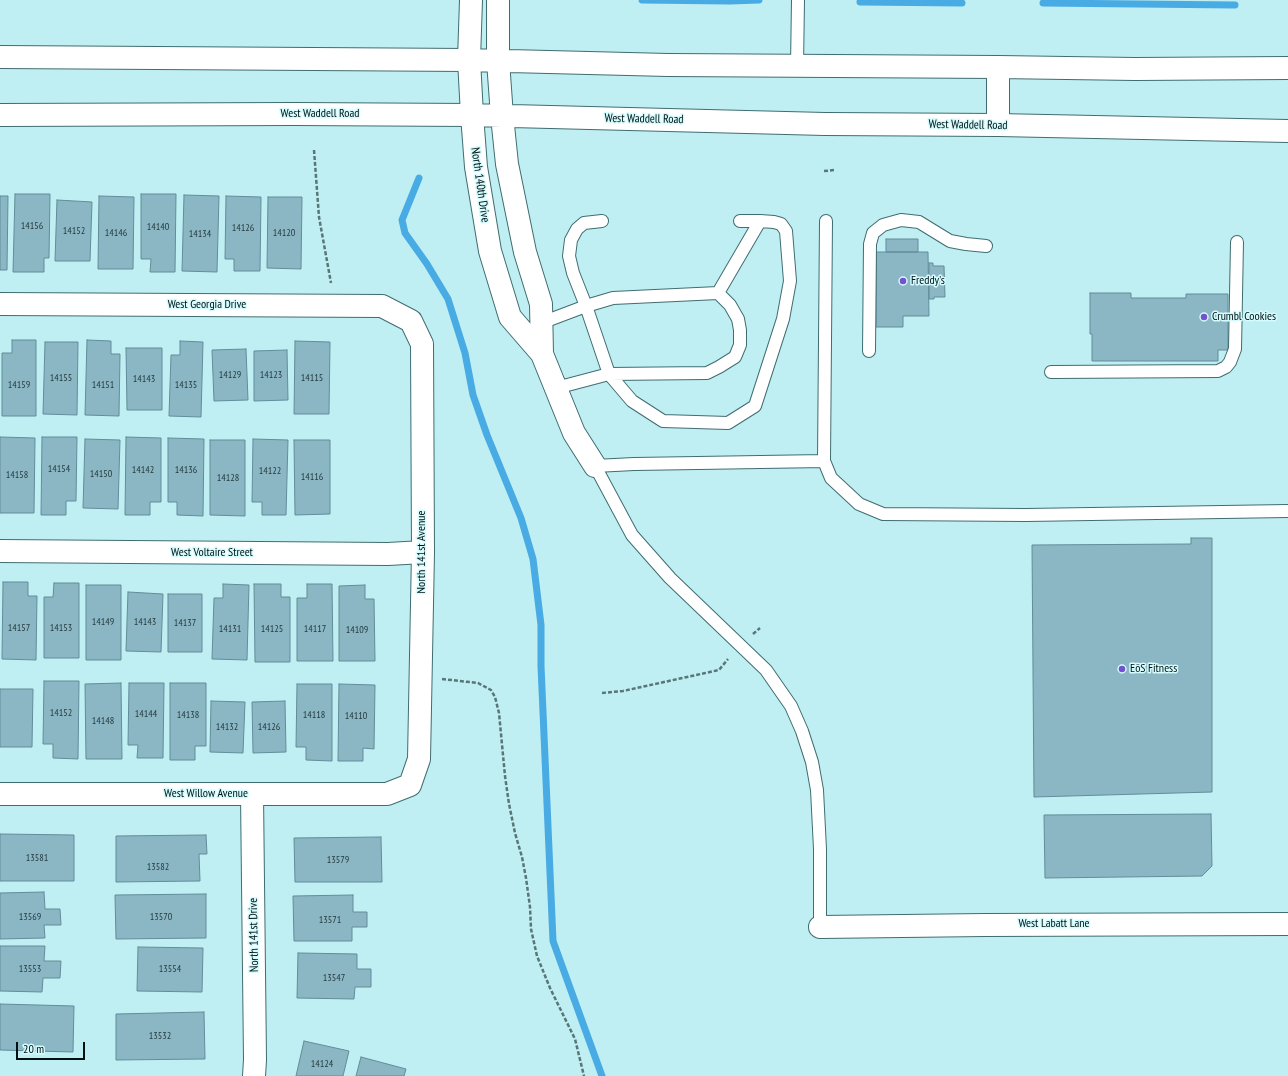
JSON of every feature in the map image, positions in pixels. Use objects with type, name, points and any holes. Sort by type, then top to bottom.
[{"type":"street","name":"North 140th Drive","points":[[471,0],[469,60],[472,115],[476,167],[490,252],[510,317],[542,354],[574,433],[595,466]]},
{"type":"street","name":"North 140th Drive","points":[[498,0],[498,61],[507,164],[525,252],[541,304],[542,354]]},
{"type":"street","points":[[0,58],[469,60],[639,65],[1134,69],[1288,68]]},
{"type":"street","points":[[998,67],[998,125]]},
{"type":"street","name":"West Waddell Road","points":[[0,115],[472,115],[825,124],[998,125],[1288,131]]},
{"type":"street","name":"West Georgia Drive","points":[[0,304],[382,306],[411,321]]},
{"type":"street","name":"North 141st Avenue","points":[[410,785],[419,759],[423,552],[422,344],[411,321]]},
{"type":"street","name":"West Voltaire Street","points":[[0,552],[388,554],[423,552]]},
{"type":"street","name":"West Willow Avenue","points":[[0,794],[387,794],[410,785]]},
{"type":"street","name":"North 141st Drive","points":[[252,794],[255,1044],[254,1076]]},
{"type":"street","name":"West Labatt Lane","points":[[820,927],[1288,924]]},
{"type":"lane","points":[[797,66],[798,0]]},
{"type":"lane","points":[[869,351],[870,244],[873,233],[883,225],[900,220],[920,222],[950,241],[986,246]]},
{"type":"lane","points":[[602,221],[584,224],[577,229],[571,240],[569,256],[573,273],[609,374],[632,401],[663,421],[728,423],[754,406],[783,319],[790,281],[786,231],[781,224],[774,222],[740,221]]},
{"type":"lane","points":[[718,293],[760,221]]},
{"type":"lane","points":[[826,221],[824,461],[831,478],[859,504],[883,514],[1026,515],[1288,511]]},
{"type":"lane","points":[[1051,372],[1218,371],[1226,367],[1230,362],[1235,349],[1237,242]]},
{"type":"lane","points":[[541,323],[586,306],[613,298],[718,293],[730,305],[738,319],[740,345],[735,357],[707,373],[609,374],[556,388]]},
{"type":"lane","points":[[820,927],[820,849],[817,790],[812,762],[802,731],[791,706],[766,670],[670,578],[632,535],[595,466],[824,461]]},
{"type":"path","points":[[314,150],[319,217],[331,282]]},
{"type":"path","points":[[824,171],[835,170]]},
{"type":"path","points":[[602,693],[623,691],[719,670],[741,645],[760,628]]},
{"type":"path","points":[[442,679],[478,683],[491,690],[495,697],[499,713],[509,804],[526,878],[531,929],[537,956],[550,988],[575,1038],[584,1076]]},
{"type":"building","points":[[15,194],[50,194],[49,258],[44,258],[44,272],[13,272]]},
{"type":"building","points":[[141,194],[176,194],[175,272],[150,272],[151,259],[141,259]]},
{"type":"building","points":[[184,195],[219,196],[217,272],[182,271]]},
{"type":"building","points":[[0,196],[8,196],[7,270],[0,270]]},
{"type":"building","points":[[99,196],[134,197],[133,269],[98,269]]},
{"type":"building","points":[[226,196],[261,197],[260,271],[234,271],[234,259],[225,259]]},
{"type":"building","points":[[268,197],[302,197],[301,269],[267,268]]},
{"type":"building","points":[[57,200],[92,202],[90,261],[55,261]]},
{"type":"building","points":[[886,239],[918,239],[918,252],[886,252]]},
{"type":"building","name":"Freddy's","points":[[876,252],[928,252],[929,316],[903,316],[903,327],[876,327]]},
{"type":"building","points":[[929,263],[933,263],[933,266],[944,266],[945,297],[934,297],[934,299],[929,299]]},
{"type":"building","points":[[1090,293],[1131,293],[1131,298],[1186,298],[1186,294],[1228,294],[1228,350],[1218,350],[1218,361],[1092,361],[1092,334],[1090,334]]},
{"type":"building","points":[[12,340],[36,340],[36,416],[2,416],[2,353],[12,353]]},
{"type":"building","points":[[87,340],[111,341],[111,354],[120,354],[119,416],[85,415]]},
{"type":"building","points":[[180,341],[203,342],[201,417],[169,416],[171,355],[180,355]]},
{"type":"building","points":[[295,341],[330,342],[329,414],[294,414]]},
{"type":"building","points":[[45,342],[78,342],[77,415],[43,414]]},
{"type":"building","points":[[126,348],[162,348],[162,410],[127,410]]},
{"type":"building","points":[[246,349],[248,400],[214,401],[212,350]]},
{"type":"building","points":[[287,350],[288,400],[254,401],[254,351]]},
{"type":"building","points":[[0,437],[35,438],[34,513],[0,513]]},
{"type":"building","points":[[42,437],[77,437],[76,501],[66,501],[66,515],[41,515]]},
{"type":"building","points":[[126,437],[161,438],[161,502],[150,502],[150,515],[125,515]]},
{"type":"building","points":[[168,438],[204,439],[203,516],[177,515],[177,502],[168,502]]},
{"type":"building","points":[[85,439],[120,440],[118,509],[83,508]]},
{"type":"building","points":[[253,439],[288,440],[286,515],[262,515],[262,502],[252,502]]},
{"type":"building","points":[[210,440],[245,440],[245,516],[210,515]]},
{"type":"building","points":[[294,440],[330,440],[330,514],[295,515]]},
{"type":"building","name":"EōS Fitness","points":[[1191,538],[1212,538],[1212,792],[1034,797],[1032,545],[1191,544]]},
{"type":"building","points":[[3,582],[28,582],[28,596],[37,596],[36,660],[2,659]]},
{"type":"building","points":[[54,583],[79,583],[79,658],[44,658],[44,597],[53,597]]},
{"type":"building","points":[[223,584],[249,585],[247,660],[212,659],[214,598],[223,598]]},
{"type":"building","points":[[254,584],[281,584],[281,597],[290,597],[290,662],[255,662]]},
{"type":"building","points":[[307,584],[332,584],[333,661],[297,661],[297,598],[307,598]]},
{"type":"building","points":[[86,585],[121,585],[121,660],[86,660]]},
{"type":"building","points":[[365,585],[365,599],[374,599],[375,661],[339,661],[339,586]]},
{"type":"building","points":[[128,592],[163,594],[161,652],[126,651]]},
{"type":"building","points":[[168,594],[202,594],[202,652],[168,652]]},
{"type":"building","points":[[44,681],[79,681],[78,759],[53,758],[53,744],[43,744]]},
{"type":"building","points":[[121,683],[122,759],[86,759],[85,684]]},
{"type":"building","points":[[129,683],[164,683],[163,758],[137,758],[138,745],[128,745]]},
{"type":"building","points":[[170,683],[206,683],[206,746],[195,746],[195,760],[170,760]]},
{"type":"building","points":[[297,684],[332,684],[332,761],[306,760],[306,747],[296,747]]},
{"type":"building","points":[[339,684],[375,685],[374,749],[363,748],[363,761],[338,761]]},
{"type":"building","points":[[0,689],[33,689],[32,747],[0,747]]},
{"type":"building","points":[[211,701],[245,702],[243,753],[210,752]]},
{"type":"building","points":[[285,701],[286,752],[253,753],[252,702]]},
{"type":"building","points":[[1211,814],[1212,866],[1202,876],[1045,878],[1044,815]]},
{"type":"building","points":[[0,834],[74,835],[74,881],[0,881]]},
{"type":"building","points":[[206,835],[207,854],[199,854],[200,881],[116,882],[116,836]]},
{"type":"building","points":[[381,837],[382,882],[295,882],[294,838]]},
{"type":"building","points":[[44,892],[45,909],[60,909],[61,925],[44,925],[45,938],[0,939],[0,893]]},
{"type":"building","points":[[206,894],[206,938],[116,939],[115,895]]},
{"type":"building","points":[[353,895],[353,912],[367,912],[367,927],[352,927],[352,941],[294,941],[293,896]]},
{"type":"building","points":[[0,946],[45,946],[44,961],[61,961],[60,978],[43,978],[42,992],[0,991]]},
{"type":"building","points":[[138,947],[203,948],[202,992],[137,991]]},
{"type":"building","points":[[298,953],[357,954],[357,969],[371,969],[371,987],[355,987],[354,999],[297,998]]},
{"type":"building","points":[[0,1004],[74,1006],[73,1052],[0,1050]]},
{"type":"building","points":[[204,1012],[205,1059],[116,1060],[116,1014]]},
{"type":"building","points":[[304,1041],[349,1051],[343,1076],[296,1076]]},
{"type":"building","points":[[361,1057],[406,1069],[404,1076],[356,1076]]},
{"type":"waterway","points":[[642,0],[759,0]]},
{"type":"waterway","points":[[860,2],[962,3]]},
{"type":"waterway","points":[[1043,3],[1235,5]]},
{"type":"waterway","points":[[419,178],[402,220],[405,233],[427,264],[448,299],[465,353],[473,395],[487,435],[521,518],[533,559],[541,625],[541,666],[553,941],[602,1076]]},
{"type":"place","name":"Freddy's","points":[[903,281]]},
{"type":"place","name":"Crumbl Cookies","points":[[1204,317]]},
{"type":"place","name":"EōS Fitness","points":[[1122,669]]}]
